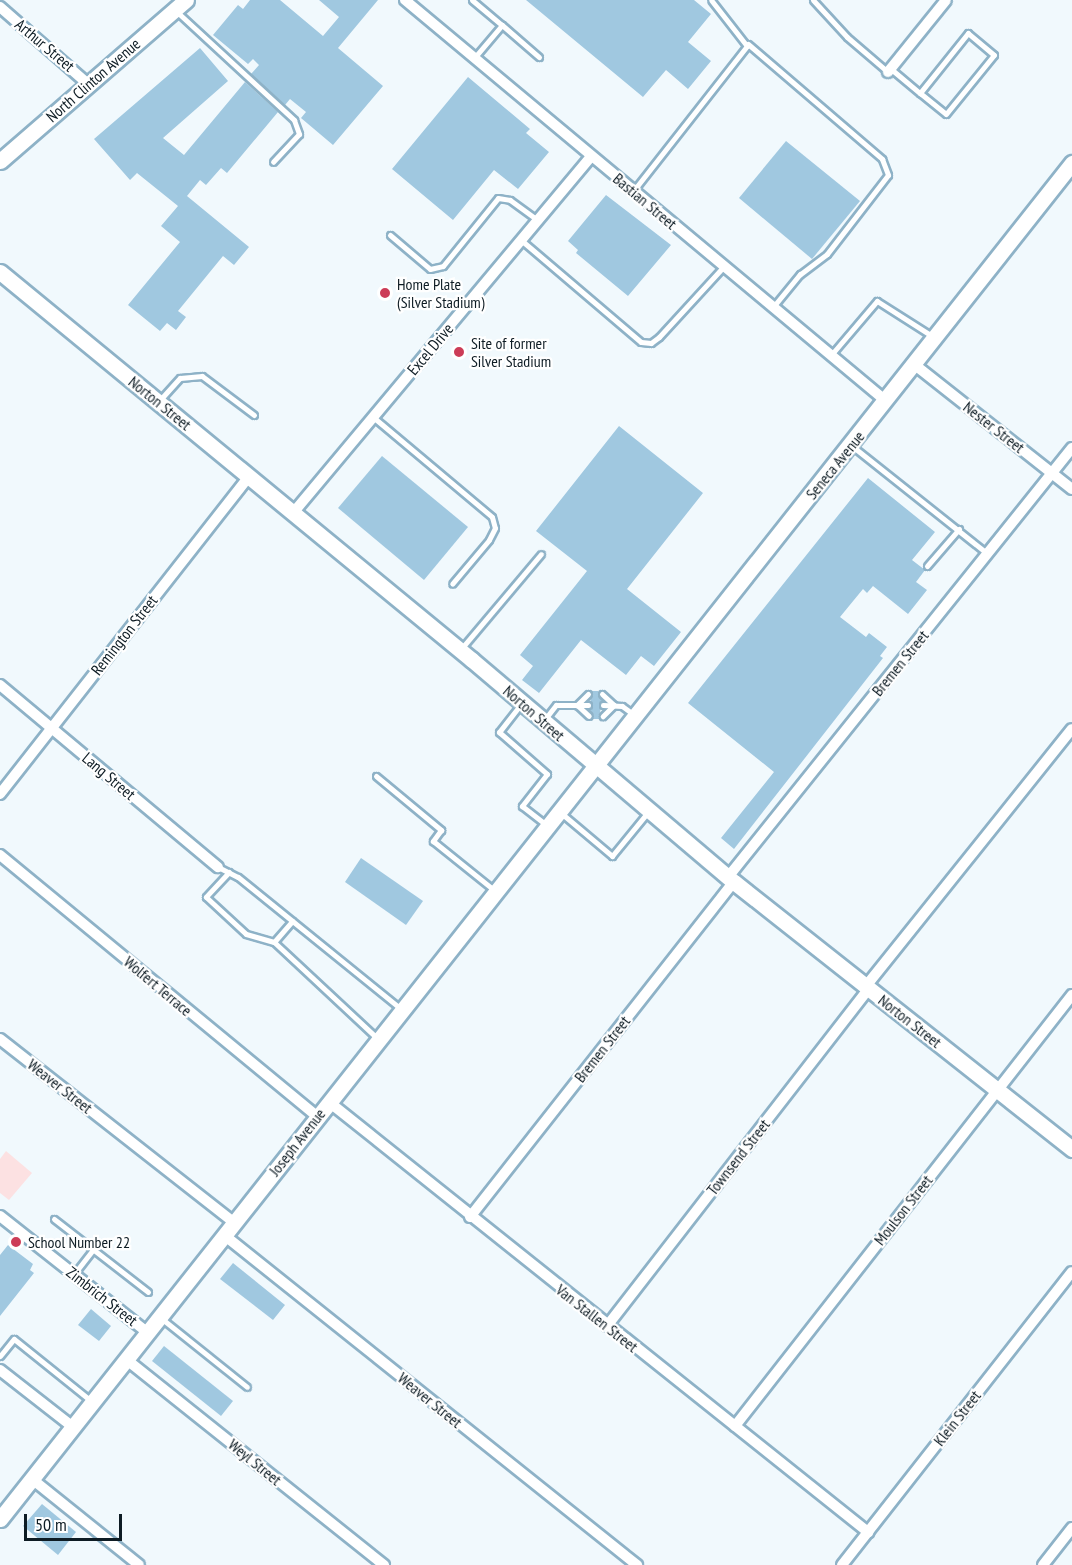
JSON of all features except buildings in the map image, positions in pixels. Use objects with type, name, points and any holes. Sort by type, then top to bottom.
[{"type":"main road","name":"North Clinton Avenue","points":[[0,161],[180,5]]},
{"type":"main road","name":"Seneca Avenue","points":[[594,765],[915,365],[1072,163]]},
{"type":"main road","name":"Norton Street","points":[[0,272],[460,650],[731,880],[1072,1149]]},
{"type":"main road","name":"Joseph Avenue","points":[[0,1519],[594,765]]},
{"type":"street","name":"Bastian Street","points":[[405,0],[886,401]]},
{"type":"street","points":[[890,70],[946,0]]},
{"type":"street","name":"Arthur Street","points":[[0,7],[88,84]]},
{"type":"street","name":"Excel Drive","points":[[293,513],[591,157]]},
{"type":"street","name":"Nester Street","points":[[915,365],[1072,489]]},
{"type":"street","name":"Bremen Street","points":[[470,1216],[731,880],[1072,448]]},
{"type":"street","name":"Remington Street","points":[[0,794],[249,477]]},
{"type":"street","name":"Lang Street","points":[[0,685],[218,867]]},
{"type":"street","name":"Townsend Street","points":[[607,1326],[867,987],[1072,729]]},
{"type":"street","name":"Wolfert Terrace","points":[[0,855],[317,1116]]},
{"type":"street","name":"Moulson Street","points":[[735,1426],[1072,995]]},
{"type":"street","name":"Weaver Street","points":[[0,1039],[233,1222]]},
{"type":"street","name":"Van Stallen Street","points":[[329,1102],[868,1532]]},
{"type":"street","name":"Zimbrich Street","points":[[0,1216],[148,1333]]},
{"type":"street","name":"Weaver Street","points":[[224,1235],[637,1565]]},
{"type":"street","name":"Klein Street","points":[[842,1565],[1072,1272]]},
{"type":"street","name":"Weyl Street","points":[[127,1360],[384,1565]]},
{"type":"street","points":[[0,1370],[73,1427]]},
{"type":"street","points":[[32,1479],[139,1565]]},
{"type":"street","points":[[1043,1565],[1071,1531]]},
{"type":"lane","points":[[472,0],[539,57]]},
{"type":"lane","points":[[711,0],[748,44],[882,159],[888,175],[827,254],[800,273],[773,307]]},
{"type":"lane","points":[[813,0],[847,37],[946,114],[994,55],[968,33],[921,93]]},
{"type":"lane","points":[[180,5],[294,120],[299,134],[273,162]]},
{"type":"lane","points":[[474,58],[501,25]]},
{"type":"lane","points":[[633,191],[748,44]]},
{"type":"lane","points":[[390,235],[430,269],[443,266],[498,198],[510,200],[538,220]]},
{"type":"lane","points":[[521,240],[642,342],[651,343],[659,337],[724,266]]},
{"type":"lane","points":[[831,355],[877,301],[935,339]]},
{"type":"lane","points":[[158,402],[180,378],[202,376],[254,415]]},
{"type":"lane","points":[[373,417],[492,517],[495,528],[489,540],[452,584]]},
{"type":"lane","points":[[850,445],[959,529],[987,554]]},
{"type":"lane","points":[[927,566],[959,529]]},
{"type":"lane","points":[[460,650],[541,554]]},
{"type":"lane","points":[[577,705],[588,694]]},
{"type":"lane","points":[[603,694],[614,705]]},
{"type":"lane","points":[[522,703],[499,732],[547,774],[522,806],[548,826]]},
{"type":"lane","points":[[543,721],[556,705],[588,705]]},
{"type":"lane","points":[[577,705],[589,716]]},
{"type":"lane","points":[[603,705],[622,706],[634,715]]},
{"type":"lane","points":[[603,716],[614,705]]},
{"type":"lane","points":[[376,777],[441,830],[433,840],[496,891]]},
{"type":"lane","points":[[559,811],[612,856],[649,811]]},
{"type":"lane","points":[[218,867],[229,872],[401,1009]]},
{"type":"lane","points":[[229,872],[206,897],[246,934],[274,942],[378,1039]]},
{"type":"lane","points":[[274,942],[292,921]]},
{"type":"lane","points":[[54,1219],[148,1292]]},
{"type":"lane","points":[[74,1274],[93,1250]]},
{"type":"lane","points":[[160,1317],[247,1387]]},
{"type":"lane","points":[[0,1356],[14,1339],[93,1402]]},
{"type":"shaded area","points":[[6,1151],[32,1173],[9,1200],[0,1193],[0,1159]]},
{"type":"place","name":"Home Plate (Silver Stadium)","points":[[385,293]]},
{"type":"place","name":"Site of former Silver Stadium","points":[[459,352]]},
{"type":"place","name":"School Number 22","points":[[16,1242]]}]
